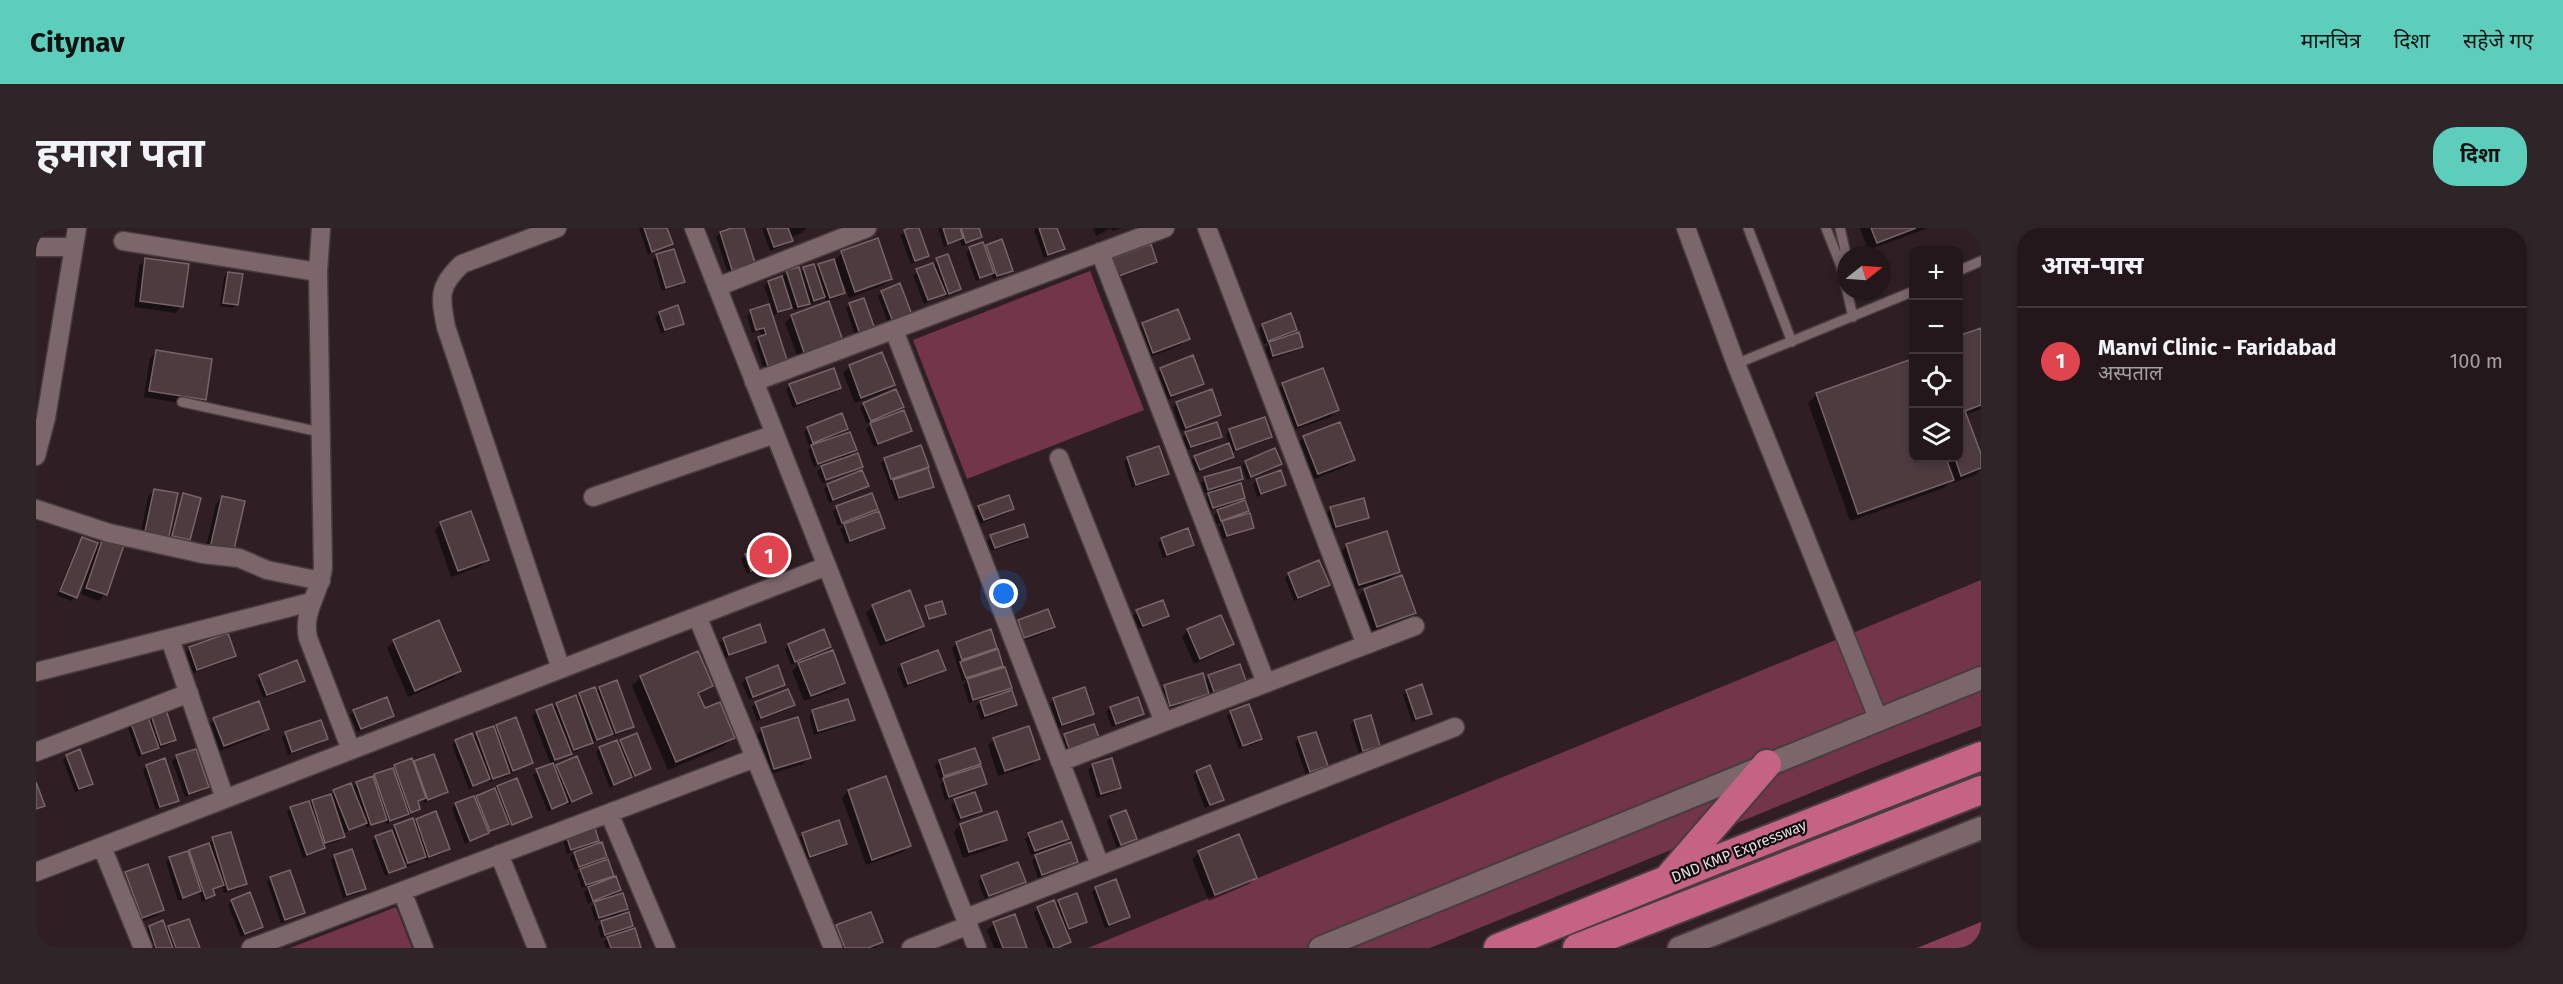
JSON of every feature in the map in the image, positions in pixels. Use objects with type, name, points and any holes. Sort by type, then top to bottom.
[{"type":"highway","name":"DND KMP Expressway","points":[[1498,948],[1981,756]]},
{"type":"highway","points":[[1668,879],[1767,764]]},
{"type":"highway","name":"DND KMP Expressway","points":[[1576,948],[1981,790]]},
{"type":"street","points":[[36,456],[55,369],[77,228]]},
{"type":"street","points":[[321,228],[318,272],[323,555],[321,581],[305,622],[308,638],[351,750]]},
{"type":"street","points":[[558,228],[462,264],[451,274],[442,288],[446,327],[561,669]]},
{"type":"street","points":[[694,228],[977,948]]},
{"type":"street","points":[[717,287],[867,228]]},
{"type":"street","points":[[754,382],[1165,228]]},
{"type":"street","points":[[1207,228],[1366,645]]},
{"type":"street","points":[[1686,228],[1736,364],[1878,718]]},
{"type":"street","points":[[123,241],[318,272]]},
{"type":"street","points":[[36,247],[73,247]]},
{"type":"street","points":[[1100,252],[1266,683]]},
{"type":"street","points":[[894,330],[1100,865]]},
{"type":"street","points":[[593,496],[775,434]]},
{"type":"street","points":[[1059,458],[1164,722]]},
{"type":"street","points":[[36,509],[109,533],[203,554],[239,558],[267,570],[321,581]]},
{"type":"street","points":[[36,872],[827,566]]},
{"type":"street","points":[[36,672],[311,602]]},
{"type":"street","points":[[697,616],[833,948]]},
{"type":"street","points":[[1060,762],[1416,626]]},
{"type":"street","points":[[170,639],[225,799]]},
{"type":"street","points":[[1320,948],[1878,718],[1981,678]]},
{"type":"street","points":[[36,752],[189,693]]},
{"type":"street","points":[[911,948],[1100,865],[1455,727]]},
{"type":"street","points":[[250,948],[755,758]]},
{"type":"street","points":[[609,813],[666,948]]},
{"type":"street","points":[[1679,948],[1981,828]]},
{"type":"street","points":[[102,847],[143,948]]},
{"type":"street","points":[[499,854],[537,948]]},
{"type":"street","points":[[402,891],[424,948]]},
{"type":"lane","points":[[1748,228],[1792,342]]},
{"type":"lane","points":[[1827,228],[1837,255]]},
{"type":"lane","points":[[1840,228],[1844,246]]},
{"type":"lane","points":[[1963,269],[1981,261]]},
{"type":"lane","points":[[1736,364],[1909,293]]},
{"type":"lane","points":[[1849,300],[1853,316]]},
{"type":"lane","points":[[182,402],[320,432]]},
{"type":"shaded area","points":[[1090,271],[1144,410],[967,479],[913,340]]},
{"type":"shaded area","points":[[1981,580],[1981,726],[1884,763],[1430,948],[1088,948]]},
{"type":"shaded area","points":[[396,907],[412,948],[290,948]]},
{"type":"shaded area","points":[[1981,922],[1981,948],[1917,948]]},
{"type":"building","points":[[644,228],[667,228],[673,244],[652,252]]},
{"type":"building","points":[[732,228],[744,228],[755,263],[732,270],[720,232]]},
{"type":"building","points":[[767,228],[788,228],[793,241],[774,247]]},
{"type":"building","points":[[919,228],[929,256],[915,261],[904,230]]},
{"type":"building","points":[[943,228],[960,228],[963,238],[948,244]]},
{"type":"building","points":[[961,228],[979,228],[982,237],[966,243]]},
{"type":"building","points":[[1039,228],[1057,228],[1065,249],[1048,255]]},
{"type":"building","points":[[1871,228],[1916,228],[1877,243]]},
{"type":"building","points":[[878,238],[892,279],[855,292],[841,251]]},
{"type":"building","points":[[1002,239],[1013,271],[997,276],[986,245]]},
{"type":"building","points":[[983,242],[994,273],[980,278],[969,247]]},
{"type":"building","points":[[1151,244],[1157,262],[1119,276],[1113,258]]},
{"type":"building","points":[[674,249],[685,282],[666,288],[656,254]]},
{"type":"building","points":[[948,254],[961,289],[949,294],[936,258]]},
{"type":"building","points":[[145,258],[189,264],[183,307],[140,301]]},
{"type":"building","points":[[834,259],[845,293],[830,298],[818,264]]},
{"type":"building","points":[[933,263],[946,294],[928,300],[916,269]]},
{"type":"building","points":[[814,264],[825,297],[814,301],[803,267]]},
{"type":"building","points":[[799,267],[810,304],[798,307],[786,270]]},
{"type":"building","points":[[228,272],[243,274],[238,305],[223,303]]},
{"type":"building","points":[[782,276],[792,308],[778,312],[768,281]]},
{"type":"building","points":[[900,283],[912,315],[893,322],[881,291]]},
{"type":"building","points":[[864,298],[876,332],[861,337],[849,303]]},
{"type":"building","points":[[829,301],[844,344],[806,358],[791,315]]},
{"type":"building","points":[[769,304],[787,360],[768,366],[758,337],[766,334],[764,328],[756,330],[750,310]]},
{"type":"building","points":[[678,305],[684,324],[665,330],[659,312]]},
{"type":"building","points":[[1178,309],[1190,339],[1153,353],[1142,323]]},
{"type":"building","points":[[1291,313],[1297,330],[1268,341],[1262,324]]},
{"type":"building","points":[[1981,328],[1981,405],[1965,411],[1981,454],[1981,468],[1961,476],[1956,462],[1963,462],[1963,334]]},
{"type":"building","points":[[1299,332],[1303,347],[1273,356],[1269,342]]},
{"type":"building","points":[[156,350],[212,359],[206,400],[149,391]]},
{"type":"building","points":[[882,352],[895,385],[861,398],[849,365]]},
{"type":"building","points":[[1193,355],[1204,384],[1171,396],[1160,368]]},
{"type":"building","points":[[1909,360],[1909,462],[1947,462],[1954,480],[1858,514],[1816,393]]},
{"type":"building","points":[[834,368],[841,388],[797,404],[789,384]]},
{"type":"building","points":[[1323,368],[1339,410],[1298,426],[1282,383]]},
{"type":"building","points":[[896,389],[904,407],[871,421],[863,403]]},
{"type":"building","points":[[1212,389],[1221,415],[1186,428],[1176,402]]},
{"type":"building","points":[[904,410],[912,431],[878,444],[870,423]]},
{"type":"building","points":[[842,413],[848,429],[813,443],[807,427]]},
{"type":"building","points":[[1265,417],[1272,437],[1236,450],[1229,429]]},
{"type":"building","points":[[1217,422],[1222,437],[1191,447],[1185,432]]},
{"type":"building","points":[[1340,422],[1355,460],[1318,474],[1303,436]]},
{"type":"building","points":[[850,432],[857,450],[818,464],[811,445]]},
{"type":"building","points":[[1229,443],[1234,457],[1200,470],[1194,456]]},
{"type":"building","points":[[921,445],[929,467],[891,479],[884,458]]},
{"type":"building","points":[[1159,446],[1169,474],[1136,485],[1127,457]]},
{"type":"building","points":[[1275,448],[1282,464],[1251,477],[1245,461]]},
{"type":"building","points":[[858,453],[863,467],[826,480],[821,466]]},
{"type":"building","points":[[1240,467],[1243,479],[1208,490],[1204,477]]},
{"type":"building","points":[[928,468],[934,487],[899,498],[893,480]]},
{"type":"building","points":[[862,470],[869,486],[833,500],[827,484]]},
{"type":"building","points":[[1281,470],[1286,485],[1261,494],[1256,479]]},
{"type":"building","points":[[1241,483],[1245,498],[1213,508],[1208,493]]},
{"type":"building","points":[[154,489],[178,493],[168,541],[144,536]]},
{"type":"building","points":[[183,493],[201,498],[190,540],[172,536]]},
{"type":"building","points":[[872,493],[878,509],[842,523],[836,506]]},
{"type":"building","points":[[1009,495],[1014,509],[984,520],[978,506]]},
{"type":"building","points":[[222,496],[245,501],[233,554],[210,548]]},
{"type":"building","points":[[1364,498],[1369,518],[1336,527],[1330,507]]},
{"type":"building","points":[[1245,500],[1249,511],[1221,521],[1217,510]]},
{"type":"building","points":[[471,511],[489,560],[458,571],[440,522]]},
{"type":"building","points":[[879,511],[885,528],[850,541],[844,524]]},
{"type":"building","points":[[1250,513],[1254,528],[1227,536],[1222,521]]},
{"type":"building","points":[[1024,524],[1028,537],[995,548],[990,535]]},
{"type":"building","points":[[1188,528],[1194,545],[1167,555],[1161,538]]},
{"type":"building","points":[[1387,531],[1400,572],[1359,585],[1346,544]]},
{"type":"building","points":[[82,537],[98,543],[77,598],[60,591]]},
{"type":"building","points":[[103,538],[124,545],[107,595],[86,588]]},
{"type":"building","points":[[782,539],[789,556],[751,571],[745,554]]},
{"type":"building","points":[[1319,560],[1330,585],[1298,598],[1288,573]]},
{"type":"building","points":[[1402,575],[1416,613],[1377,627],[1364,589]]},
{"type":"building","points":[[910,590],[924,626],[886,641],[872,605]]},
{"type":"building","points":[[1163,600],[1169,616],[1143,626],[1136,610]]},
{"type":"building","points":[[942,601],[946,614],[929,619],[925,606]]},
{"type":"building","points":[[1048,609],[1055,627],[1024,638],[1018,620]]},
{"type":"building","points":[[1221,615],[1234,644],[1200,659],[1187,629]]},
{"type":"building","points":[[439,620],[461,671],[415,691],[393,640]]},
{"type":"building","points":[[760,624],[766,642],[729,655],[723,638]]},
{"type":"building","points":[[824,629],[831,647],[795,662],[788,644]]},
{"type":"building","points":[[991,629],[997,648],[962,660],[956,642]]},
{"type":"building","points":[[228,633],[236,656],[197,670],[189,647]]},
{"type":"building","points":[[998,649],[1003,666],[966,678],[960,662]]},
{"type":"building","points":[[833,650],[845,683],[811,696],[798,663]]},
{"type":"building","points":[[938,650],[946,670],[908,684],[901,664]]},
{"type":"building","points":[[698,651],[713,686],[698,693],[705,708],[720,702],[735,738],[676,762],[640,676]]},
{"type":"building","points":[[297,660],[305,681],[267,695],[259,675]]},
{"type":"building","points":[[1240,664],[1246,681],[1214,692],[1208,675]]},
{"type":"building","points":[[778,665],[785,685],[753,697],[746,678]]},
{"type":"building","points":[[1005,667],[1012,688],[973,700],[967,679]]},
{"type":"building","points":[[1203,673],[1209,694],[1170,706],[1164,685]]},
{"type":"building","points":[[617,680],[634,727],[616,733],[599,687]]},
{"type":"building","points":[[1422,684],[1432,714],[1416,719],[1406,690]]},
{"type":"building","points":[[595,687],[613,734],[597,740],[579,693]]},
{"type":"building","points":[[1085,687],[1094,714],[1062,725],[1053,698]]},
{"type":"building","points":[[788,689],[795,705],[761,718],[755,702]]},
{"type":"building","points":[[1012,690],[1017,705],[985,716],[980,701]]},
{"type":"building","points":[[576,695],[593,743],[574,750],[556,703]]},
{"type":"building","points":[[387,697],[394,716],[361,729],[353,710]]},
{"type":"building","points":[[1138,697],[1144,714],[1116,724],[1110,707]]},
{"type":"building","points":[[848,699],[855,720],[818,731],[812,710]]},
{"type":"building","points":[[259,701],[269,729],[224,746],[213,718]]},
{"type":"building","points":[[552,704],[572,754],[555,760],[536,710]]},
{"type":"building","points":[[1249,704],[1262,739],[1243,746],[1230,711]]},
{"type":"building","points":[[166,710],[176,740],[161,745],[151,715]]},
{"type":"building","points":[[1371,715],[1380,746],[1363,751],[1354,720]]},
{"type":"building","points":[[148,717],[159,748],[142,754],[131,723]]},
{"type":"building","points":[[516,717],[533,763],[513,771],[496,725]]},
{"type":"building","points":[[798,717],[811,758],[774,769],[761,728]]},
{"type":"building","points":[[321,720],[328,739],[292,752],[285,732]]},
{"type":"building","points":[[1094,724],[1100,740],[1070,751],[1064,734]]},
{"type":"building","points":[[494,726],[510,773],[493,779],[476,732]]},
{"type":"building","points":[[1029,726],[1040,759],[1005,771],[993,738]]},
{"type":"building","points":[[1316,732],[1328,766],[1310,772],[1298,737]]},
{"type":"building","points":[[472,733],[490,779],[473,786],[455,740]]},
{"type":"building","points":[[637,733],[651,769],[635,776],[620,740]]},
{"type":"building","points":[[617,740],[632,777],[614,785],[599,747]]},
{"type":"building","points":[[975,748],[981,764],[944,776],[939,760]]},
{"type":"building","points":[[80,749],[93,784],[79,789],[66,755]]},
{"type":"building","points":[[196,749],[209,787],[189,794],[176,755]]},
{"type":"building","points":[[434,754],[448,792],[428,800],[414,761]]},
{"type":"building","points":[[577,756],[592,793],[572,802],[556,765]]},
{"type":"building","points":[[165,758],[179,801],[160,807],[146,765]]},
{"type":"building","points":[[412,758],[426,798],[418,801],[420,809],[411,813],[394,765]]},
{"type":"building","points":[[1112,758],[1121,788],[1101,794],[1092,764]]},
{"type":"building","points":[[553,763],[568,802],[552,809],[536,769]]},
{"type":"building","points":[[1210,765],[1224,800],[1210,805],[1196,771]]},
{"type":"building","points":[[981,766],[987,784],[949,797],[943,778]]},
{"type":"building","points":[[393,768],[409,814],[390,821],[374,774]]},
{"type":"building","points":[[373,776],[387,820],[371,825],[356,782]]},
{"type":"building","points":[[886,776],[911,846],[872,860],[848,790]]},
{"type":"building","points":[[517,778],[532,817],[512,825],[497,786]]},
{"type":"building","points":[[36,782],[45,806],[36,809]]},
{"type":"building","points":[[351,783],[367,823],[349,830],[333,790]]},
{"type":"building","points":[[495,788],[509,824],[490,831],[476,796]]},
{"type":"building","points":[[975,792],[982,811],[961,818],[954,799]]},
{"type":"building","points":[[331,794],[345,837],[325,843],[312,800]]},
{"type":"building","points":[[474,796],[489,833],[470,841],[455,803]]},
{"type":"building","points":[[309,801],[325,848],[307,855],[290,807]]},
{"type":"building","points":[[1126,810],[1137,839],[1121,845],[1110,816]]},
{"type":"building","points":[[436,811],[450,849],[429,857],[416,819]]},
{"type":"building","points":[[997,811],[1007,840],[969,852],[960,824]]},
{"type":"building","points":[[413,818],[426,857],[408,863],[394,825]]},
{"type":"building","points":[[839,820],[847,844],[810,857],[802,833]]},
{"type":"building","points":[[1062,821],[1069,839],[1035,851],[1028,833]]},
{"type":"building","points":[[593,822],[599,841],[571,850],[565,832]]},
{"type":"building","points":[[392,830],[406,867],[389,873],[375,836]]},
{"type":"building","points":[[231,832],[247,884],[228,890],[212,837]]},
{"type":"building","points":[[1239,834],[1257,878],[1215,895],[1198,851]]},
{"type":"building","points":[[602,842],[607,857],[579,867],[574,852]]},
{"type":"building","points":[[1071,842],[1078,862],[1042,875],[1035,855]]},
{"type":"building","points":[[209,843],[224,885],[213,889],[215,895],[206,899],[189,850]]},
{"type":"building","points":[[352,849],[366,889],[347,895],[334,855]]},
{"type":"building","points":[[188,851],[201,891],[183,898],[169,857]]},
{"type":"building","points":[[608,859],[614,876],[586,885],[580,869]]},
{"type":"building","points":[[1018,862],[1026,882],[989,896],[981,876]]},
{"type":"building","points":[[148,864],[164,910],[142,918],[125,872]]},
{"type":"building","points":[[290,870],[305,913],[285,920],[270,877]]},
{"type":"building","points":[[616,876],[621,890],[593,901],[588,887]]},
{"type":"building","points":[[1116,879],[1130,917],[1109,925],[1095,887]]},
{"type":"building","points":[[250,892],[263,927],[245,934],[231,900]]},
{"type":"building","points":[[623,893],[628,909],[599,918],[594,902]]},
{"type":"building","points":[[1077,893],[1087,922],[1069,929],[1058,900]]},
{"type":"building","points":[[1054,900],[1071,942],[1057,948],[1054,948],[1037,907]]},
{"type":"building","points":[[629,912],[633,926],[605,935],[601,921]]},
{"type":"building","points":[[871,912],[883,942],[868,948],[845,948],[836,925]]},
{"type":"building","points":[[1015,914],[1027,948],[1003,948],[993,922]]},
{"type":"building","points":[[189,919],[200,948],[176,948],[168,926]]},
{"type":"building","points":[[163,920],[173,948],[156,948],[149,926]]},
{"type":"building","points":[[635,928],[641,948],[611,948],[607,937]]},
{"type":"place","name":"Manvi Clinic - Faridabad","points":[[769,555]]}]
